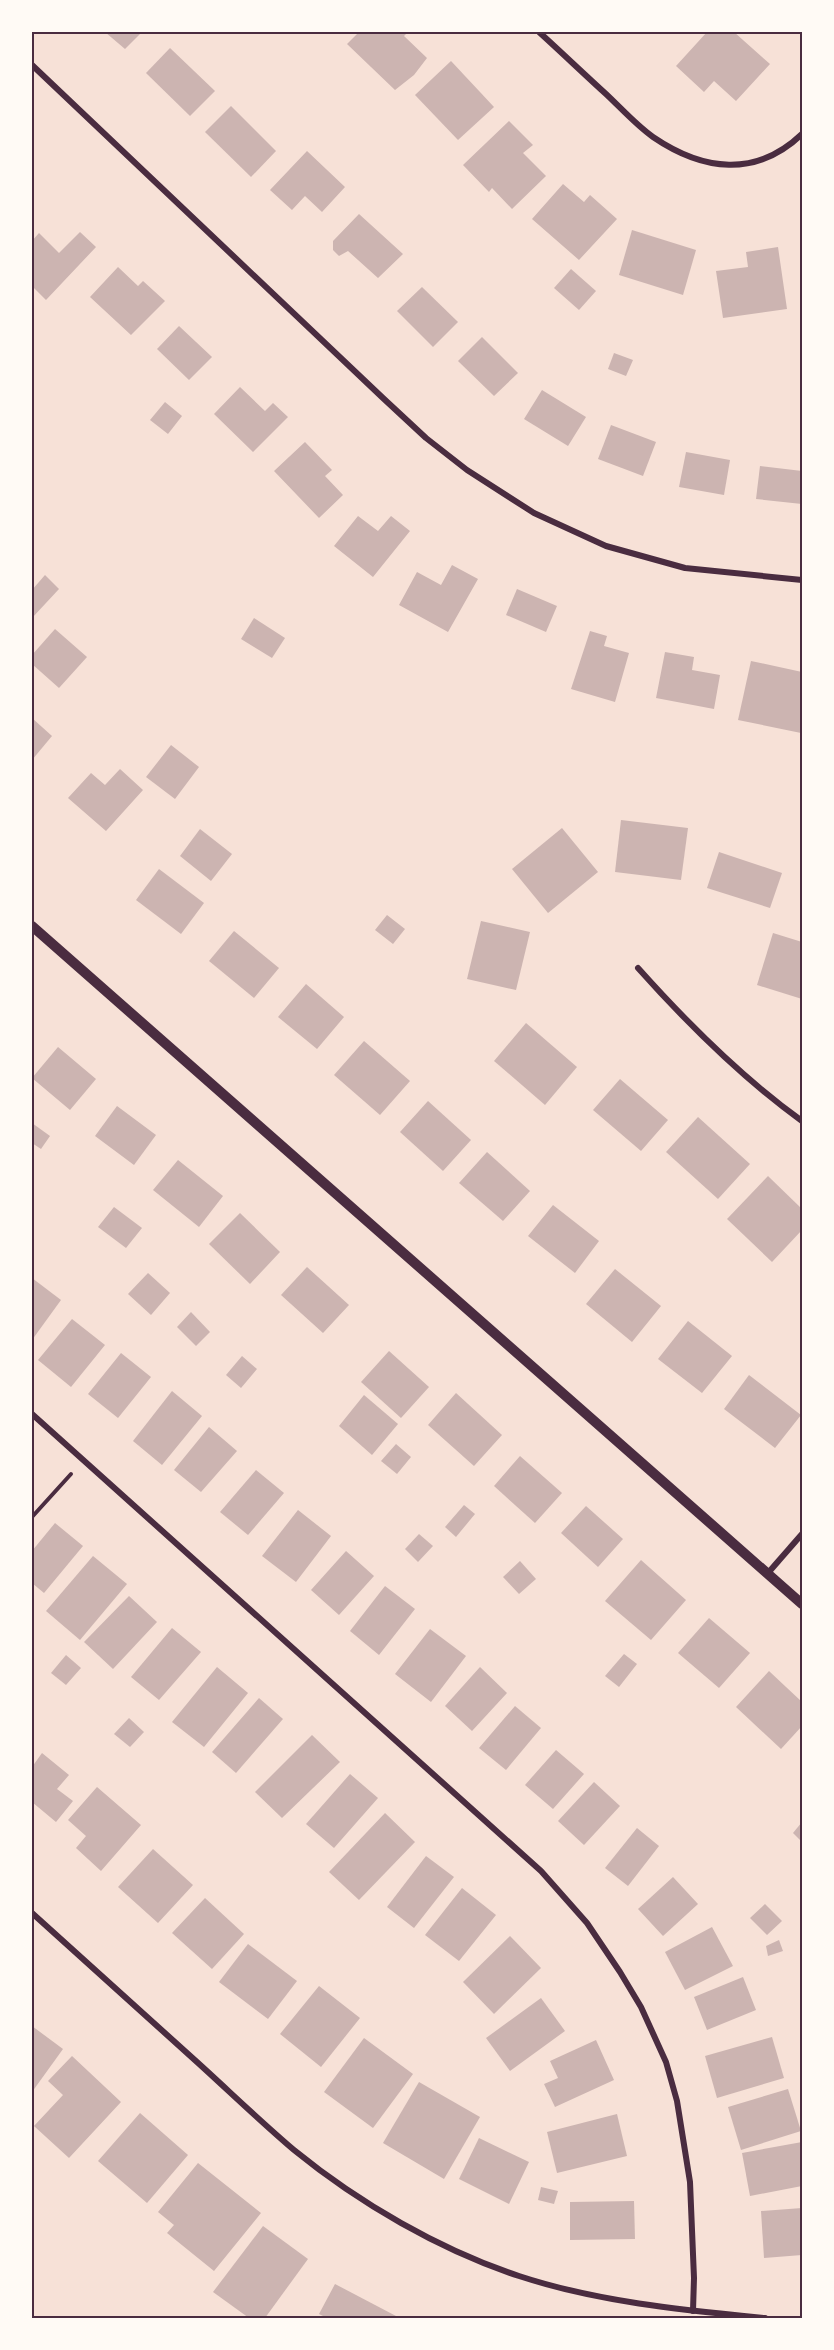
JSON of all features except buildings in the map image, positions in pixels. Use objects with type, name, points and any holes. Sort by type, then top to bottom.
[{"type":"street","points":[[539,32],[652,136],[699,161],[731,165],[752,163],[776,154],[802,134]]},
{"type":"street","points":[[32,65],[384,399],[426,438],[467,470],[534,513],[606,546],[685,568],[802,580]]},
{"type":"street","points":[[32,926],[802,1604]]},
{"type":"street","points":[[638,968],[714,1048],[778,1104],[802,1121]]},
{"type":"street","points":[[32,1414],[541,1871],[587,1923],[641,2007],[658,2043],[675,2091],[690,2182],[694,2267],[693,2311]]},
{"type":"street","points":[[768,1573],[802,1534]]},
{"type":"street","points":[[32,1912],[294,2150],[347,2190],[410,2228],[468,2256],[518,2276],[580,2294],[765,2319]]},
{"type":"path","points":[[32,1517],[84,1461]]}]
